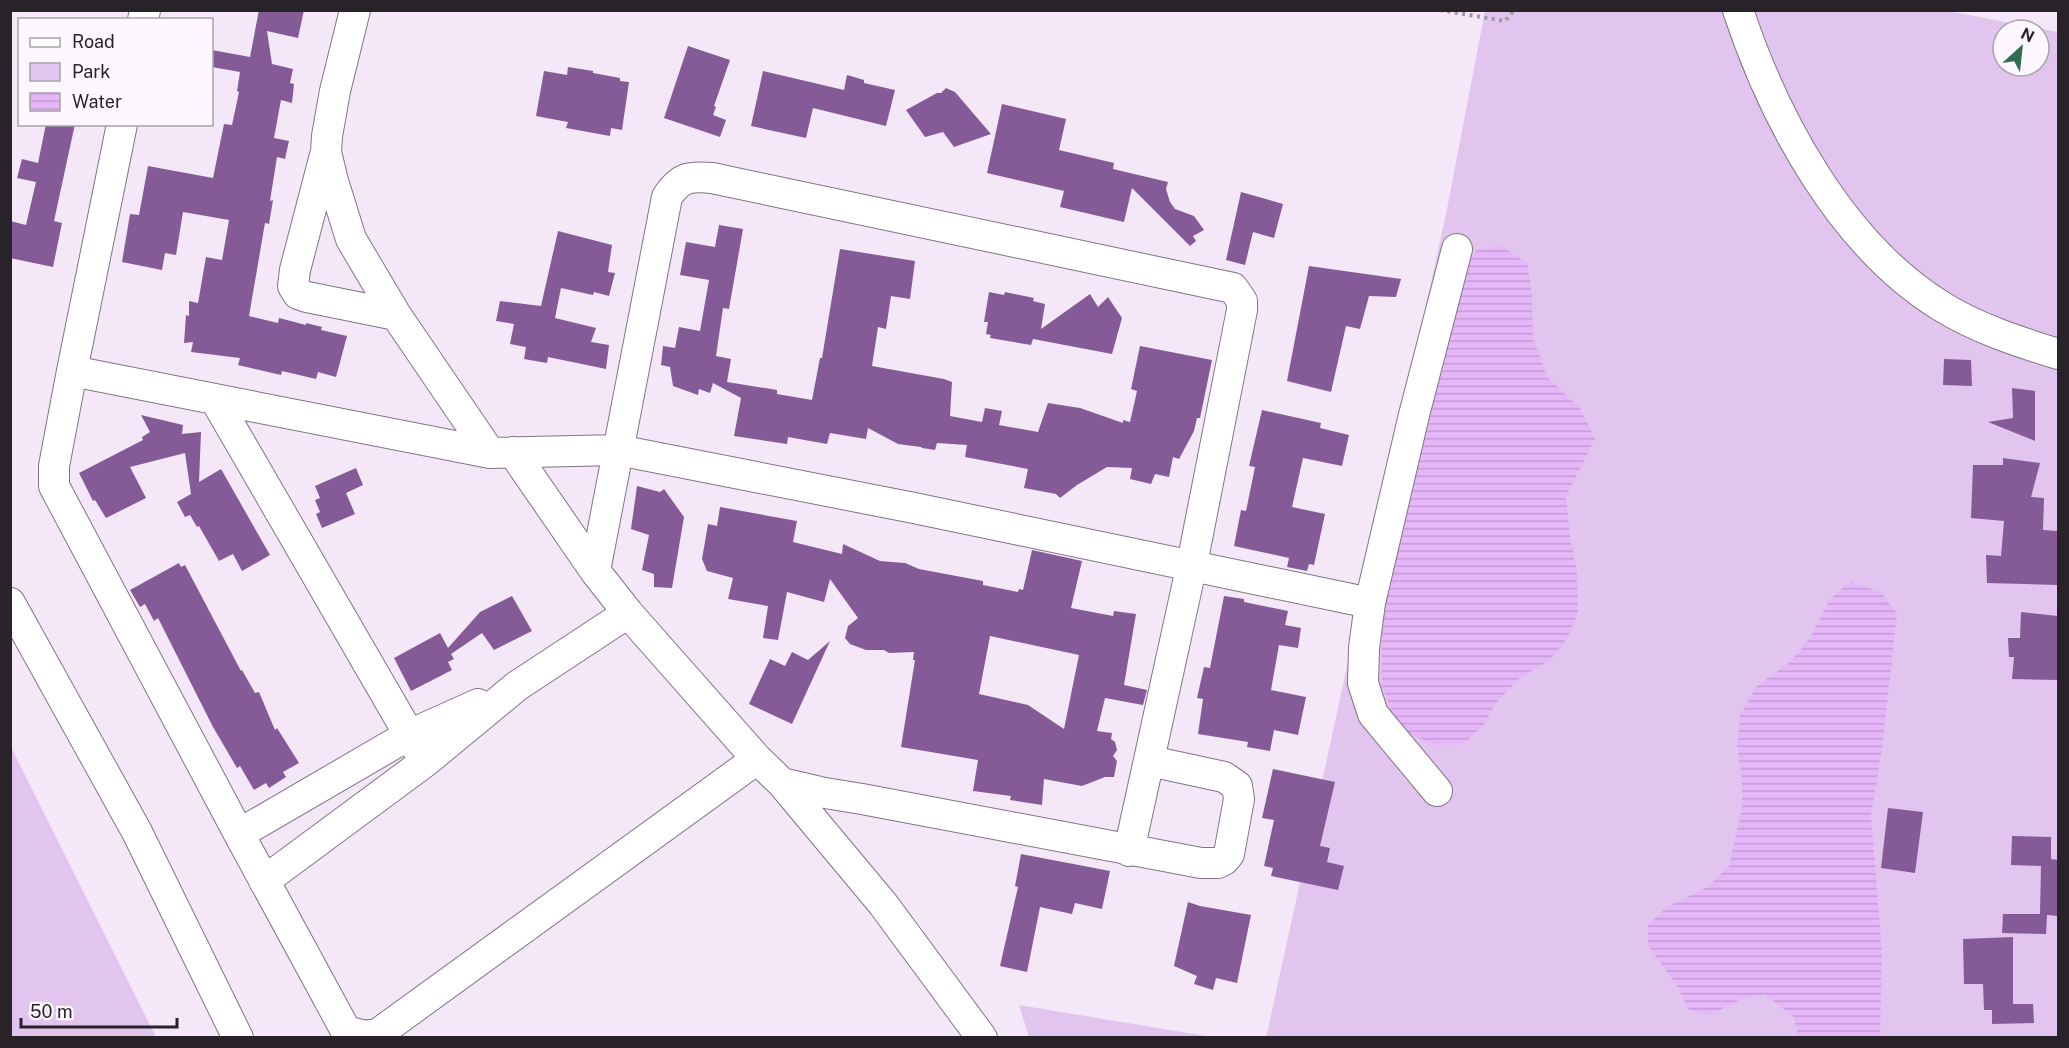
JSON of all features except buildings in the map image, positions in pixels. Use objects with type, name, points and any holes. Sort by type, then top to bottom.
[{"type":"street","points":[[355,10],[335,91],[326,152],[295,270],[293,286],[298,294],[307,297],[396,315]]},
{"type":"street","points":[[1738,10],[1765,83],[1784,122],[1831,197],[1881,258],[1902,278],[1941,306],[2001,334],[2058,354]]},
{"type":"street","points":[[122,126],[54,466],[54,486],[346,1030],[366,1036],[379,1033],[757,759]]},
{"type":"street","points":[[326,152],[351,239],[396,315],[628,613],[757,759],[782,783],[883,904],[982,1038]]},
{"type":"street","points":[[595,571],[667,197],[674,186],[683,180],[693,177],[712,178],[1233,288],[1242,301],[1242,310],[1192,564],[1129,851]]},
{"type":"street","points":[[1437,791],[1373,714],[1363,683],[1364,648],[1370,603],[1414,415],[1457,249]]},
{"type":"street","points":[[72,371],[216,401],[502,452],[618,450],[1192,564],[1370,603]]},
{"type":"street","points":[[216,401],[425,762]]},
{"type":"street","points":[[10,603],[137,832],[238,1038]]},
{"type":"street","points":[[264,881],[425,762],[517,686],[628,613]]},
{"type":"street","points":[[239,834],[409,735],[517,686]]},
{"type":"street","points":[[782,783],[825,794],[862,799],[1129,851],[1211,864],[1224,860],[1229,854],[1239,800],[1237,786],[1224,777],[1150,761]]},
{"type":"path","points":[[1440,10],[1505,21],[1514,10]]},
{"type":"green space","points":[[1943,10],[1991,19],[1991,78],[2051,78],[2051,31],[2058,32],[2058,1037],[1266,1038],[1447,209],[1485,11]]},
{"type":"green space","points":[[11,747],[156,1037],[11,1037]]},
{"type":"green space","points":[[1019,1005],[1212,1037],[1029,1037]]},
{"type":"water","points":[[1501,246],[1527,263],[1532,294],[1533,337],[1547,377],[1580,408],[1595,439],[1566,496],[1570,537],[1577,571],[1578,612],[1568,637],[1550,660],[1521,677],[1495,704],[1484,724],[1464,744],[1437,745],[1399,730],[1382,686],[1381,622],[1464,270],[1477,249]]},
{"type":"water","points":[[1851,581],[1881,593],[1897,614],[1882,748],[1871,815],[1882,953],[1880,1037],[1799,1037],[1793,1016],[1764,994],[1739,1000],[1710,1015],[1689,1010],[1677,986],[1648,945],[1648,924],[1669,906],[1708,887],[1729,866],[1742,807],[1742,781],[1737,745],[1740,716],[1756,687],[1790,662],[1810,638],[1830,599]]}]
